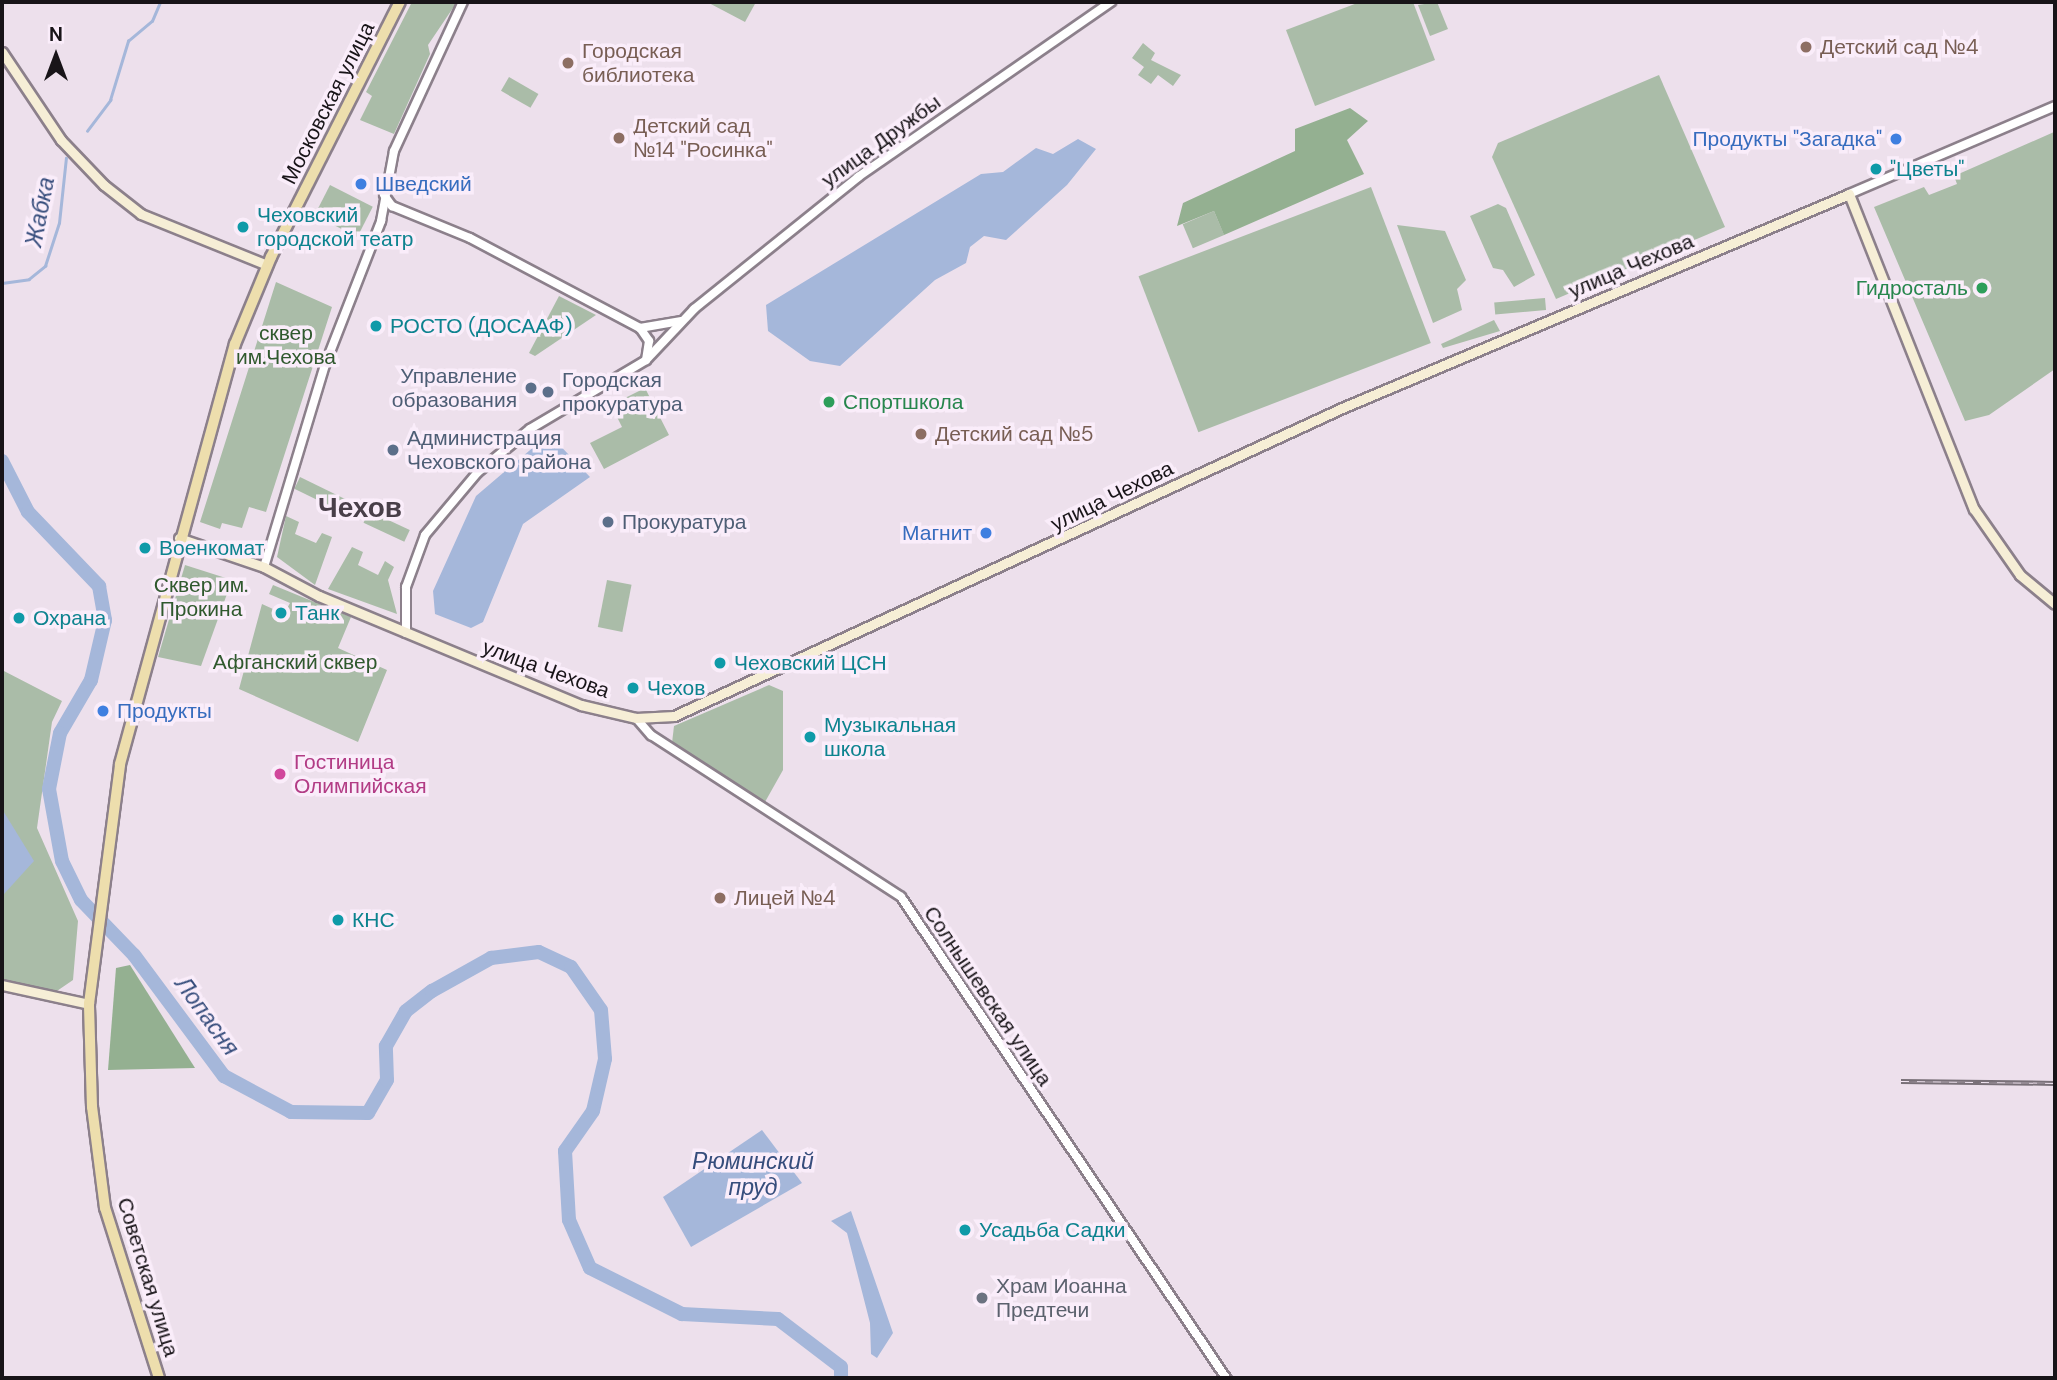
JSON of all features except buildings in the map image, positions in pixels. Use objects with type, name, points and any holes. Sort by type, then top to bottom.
[{"type":"main road","name":"Московская улица","points":[[108,834],[179,538],[235,344],[267,265],[400,2]]},
{"type":"main road","points":[[2,52],[61,140],[104,185],[141,214],[267,265]]},
{"type":"main road","points":[[1849,194],[1949,446],[1993,543],[2055,604]]},
{"type":"main road","name":"улица Чехова","points":[[179,538],[264,567],[406,634],[581,705],[636,718],[674,716],[784,668],[1330,414],[1849,194]]},
{"type":"main road","name":"Советская улица","points":[[108,834],[89,1004],[96,1145],[118,1257],[159,1378]]},
{"type":"main road","points":[[2,985],[89,1004]]},
{"type":"street","points":[[264,567],[325,365],[382,221],[384,195],[394,150],[463,2]]},
{"type":"street","name":"улица Дружбы","points":[[406,634],[406,587],[442,507],[530,429],[668,344],[681,321],[866,171],[1111,2]]},
{"type":"street","name":"улица Чехова","points":[[1849,194],[2055,106]]},
{"type":"street","points":[[384,195],[401,209],[640,328],[649,341],[646,360]]},
{"type":"street","points":[[382,221],[401,209]]},
{"type":"street","name":"улица Дружбы","points":[[640,328],[681,321]]},
{"type":"street","name":"Солнышевская улица","points":[[636,718],[651,735],[901,897],[1226,1378]]},
{"type":"green space","points":[[412,2],[457,2],[428,45],[430,54],[394,134],[360,120],[372,96],[366,92]]},
{"type":"green space","points":[[707,2],[756,2],[745,22]]},
{"type":"green space","points":[[1360,2],[1413,2],[1435,60],[1315,106],[1286,30]]},
{"type":"green space","points":[[1437,2],[1448,29],[1430,36],[1418,5]]},
{"type":"green space","points":[[1143,43],[1155,53],[1151,60],[1181,75],[1173,86],[1158,75],[1151,84],[1138,75],[1144,67],[1132,58]]},
{"type":"green space","points":[[1659,75],[1725,227],[1556,299],[1492,157],[1498,143]]},
{"type":"green space","points":[[509,77],[538,94],[530,108],[501,91]]},
{"type":"green space","points":[[1350,108],[1368,121],[1347,140],[1364,174],[1224,235],[1214,211],[1177,226],[1183,203],[1295,151],[1295,129]]},
{"type":"green space","name":"Гидросталь","points":[[2054,132],[2055,369],[1989,415],[1965,421],[1874,207],[1924,187],[1929,195],[1957,184],[1954,176]]},
{"type":"green space","points":[[330,185],[373,207],[357,237],[315,215]]},
{"type":"green space","points":[[1371,187],[1431,343],[1198,432],[1139,276]]},
{"type":"green space","points":[[1498,204],[1506,208],[1535,275],[1514,287],[1503,270],[1493,268],[1470,216]]},
{"type":"green space","points":[[1214,211],[1224,235],[1193,248],[1183,224]]},
{"type":"green space","points":[[1397,225],[1445,231],[1466,280],[1457,289],[1462,310],[1433,323]]},
{"type":"green space","name":"сквер им.Чехова","points":[[276,282],[332,307],[266,512],[249,507],[242,528],[222,523],[220,529],[200,522]]},
{"type":"green space","points":[[559,296],[596,315],[535,356],[529,353]]},
{"type":"green space","points":[[1545,298],[1546,310],[1495,314],[1494,302]]},
{"type":"green space","points":[[1494,320],[1500,331],[1443,348],[1441,344]]},
{"type":"green space","points":[[645,388],[669,435],[604,469],[590,443],[622,427],[611,405]]},
{"type":"green space","points":[[300,477],[348,500],[342,512],[294,489]]},
{"type":"green space","points":[[369,511],[410,530],[404,542],[364,523]]},
{"type":"green space","points":[[286,516],[299,522],[295,534],[316,543],[322,533],[332,537],[315,585],[277,557]]},
{"type":"green space","points":[[352,547],[363,552],[358,565],[378,575],[385,561],[394,567],[388,580],[397,614],[328,589]]},
{"type":"green space","name":"Сквер им. Прокина","points":[[185,565],[232,580],[201,666],[158,657]]},
{"type":"green space","points":[[607,580],[632,585],[622,632],[598,627]]},
{"type":"green space","name":"Афганский сквер","points":[[273,585],[351,617],[338,648],[387,670],[358,742],[239,689],[262,604],[284,614],[290,603],[269,594]]},
{"type":"green space","points":[[2,670],[62,701],[52,722],[37,828],[78,921],[73,980],[54,993],[2,981]]},
{"type":"green space","points":[[769,685],[783,691],[783,770],[765,802],[672,743],[674,726]]},
{"type":"green space","points":[[130,965],[195,1068],[108,1070],[116,968]]},
{"type":"water","points":[[1078,139],[1096,149],[1067,185],[1006,240],[984,236],[970,247],[966,263],[935,280],[840,366],[810,361],[768,331],[766,305],[981,174],[1003,172],[1036,148],[1053,154]]},
{"type":"water","points":[[549,434],[590,477],[523,524],[483,622],[471,628],[435,614],[433,591],[476,496]]},
{"type":"water","points":[[2,809],[34,861],[4,894],[2,892]]},
{"type":"water","name":"Рюминский пруд","points":[[762,1130],[802,1183],[691,1247],[663,1197]]},
{"type":"water","points":[[851,1211],[893,1333],[877,1358],[871,1354],[870,1323],[847,1233],[831,1221]]},
{"type":"waterway","name":"Жабка","points":[[87,131],[110,100],[128,41],[152,21],[160,2]]},
{"type":"waterway","name":"Жабка","points":[[2,283],[29,279],[45,266],[59,223],[66,158]]},
{"type":"waterway","name":"Лопасня","points":[[2,461],[28,512],[99,586],[105,620],[91,680],[60,733],[49,789],[62,861],[81,900],[134,955],[224,1076],[291,1112],[368,1113],[387,1080],[386,1046],[406,1011],[432,991],[491,958],[539,952],[571,967],[601,1010],[605,1059],[593,1111],[565,1151],[569,1220],[590,1268],[682,1314],[778,1319],[841,1367],[841,1378]]},
{"type":"railway","points":[[1901,1081],[2055,1083]]},
{"type":"place","name":"Детский сад №4","points":[[1806,47]]},
{"type":"place","name":"Городская библиотека","points":[[568,63]]},
{"type":"place","name":"Детский сад №14 \"Росинка\"","points":[[619,138]]},
{"type":"place","name":"Продукты \"Загадка\"","points":[[1896,139]]},
{"type":"place","name":"\"Цветы\"","points":[[1876,169]]},
{"type":"place","name":"Шведский","points":[[361,184]]},
{"type":"place","name":"Чеховский городской театр","points":[[243,227]]},
{"type":"place","name":"Гидросталь","points":[[1982,288]]},
{"type":"place","name":"РОСТО (ДОСААФ)","points":[[376,326]]},
{"type":"place","name":"Управление образования","points":[[531,388]]},
{"type":"place","name":"Городская прокуратура","points":[[548,392]]},
{"type":"place","name":"Спортшкола","points":[[829,402]]},
{"type":"place","name":"Детский сад №5","points":[[921,434]]},
{"type":"place","name":"Администрация Чеховского района","points":[[393,450]]},
{"type":"place","name":"Прокуратура","points":[[608,522]]},
{"type":"place","name":"Магнит","points":[[986,533]]},
{"type":"place","name":"Военкомат","points":[[145,548]]},
{"type":"place","name":"Танк","points":[[281,613]]},
{"type":"place","name":"Охрана","points":[[19,618]]},
{"type":"place","name":"Чеховский ЦСН","points":[[720,663]]},
{"type":"place","name":"Чехов","points":[[633,688]]},
{"type":"place","name":"Продукты","points":[[103,711]]},
{"type":"place","name":"Музыкальная школа","points":[[810,737]]},
{"type":"place","name":"Гостиница Олимпийская","points":[[280,774]]},
{"type":"place","name":"Лицей №4","points":[[720,898]]},
{"type":"place","name":"КНС","points":[[338,920]]},
{"type":"place","name":"Усадьба Садки","points":[[965,1230]]},
{"type":"place","name":"Храм Иоанна Предтечи","points":[[982,1298]]},
{"type":"district","name":"Чехов","points":[[360,508]]}]
